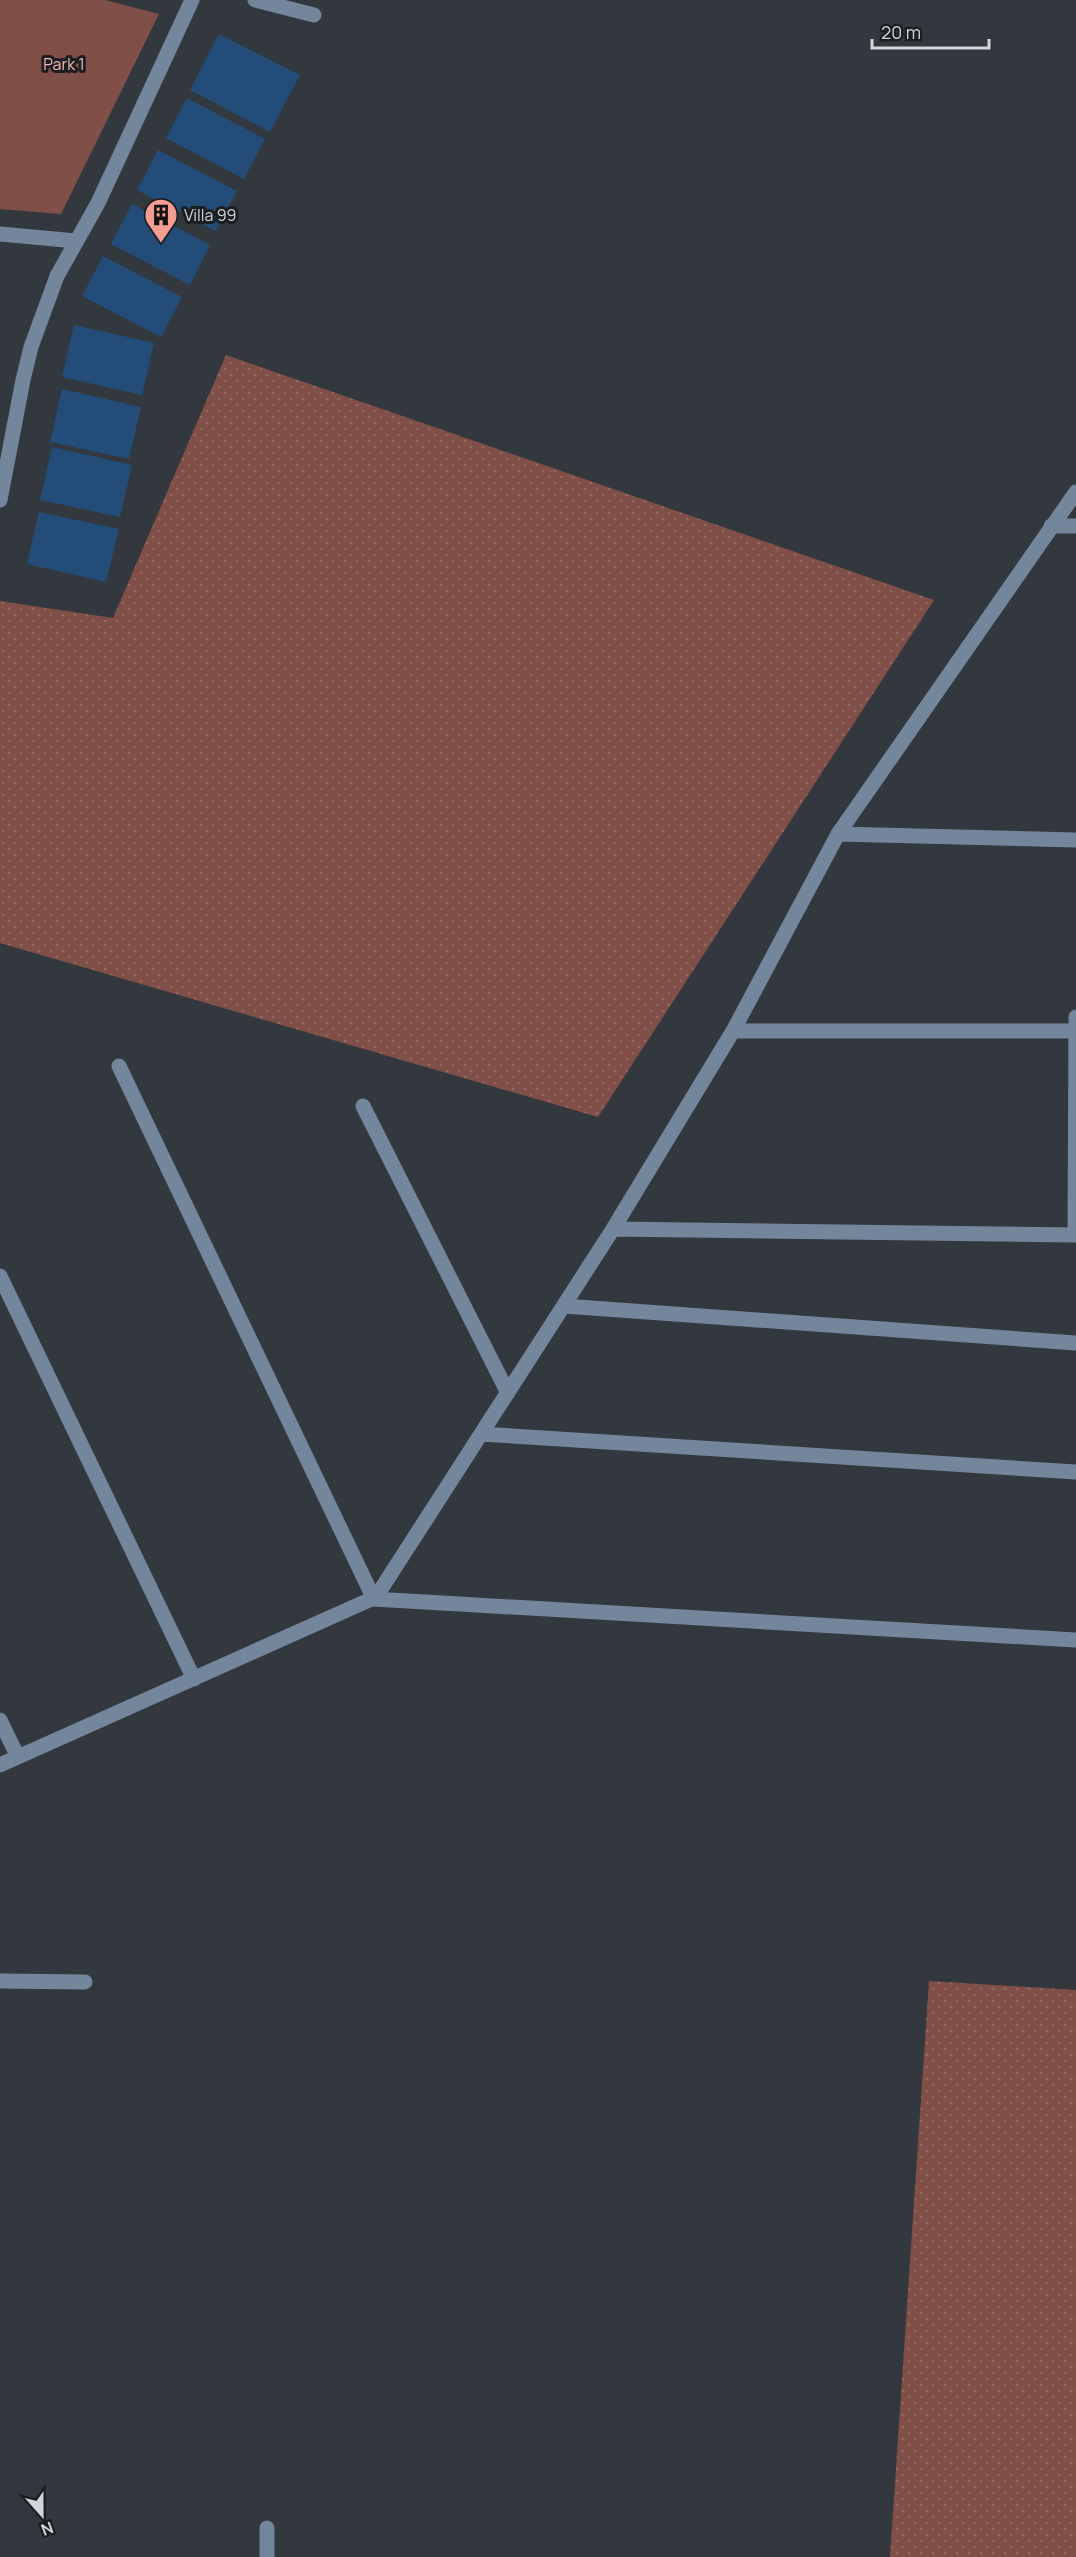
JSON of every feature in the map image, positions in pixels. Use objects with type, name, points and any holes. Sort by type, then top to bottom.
[{"type":"street","points":[[0,501],[31,348],[57,276],[98,203],[192,0]]},
{"type":"street","points":[[255,0],[314,15]]},
{"type":"street","points":[[0,234],[76,241]]},
{"type":"street","points":[[374,1599],[613,1229],[733,1031],[838,834],[1076,492]]},
{"type":"street","points":[[1051,526],[1076,526]]},
{"type":"street","points":[[838,834],[1076,840]]},
{"type":"street","points":[[613,1229],[1075,1235],[1076,1017]]},
{"type":"street","points":[[733,1031],[1076,1031]]},
{"type":"street","points":[[119,1066],[374,1599]]},
{"type":"street","points":[[363,1106],[508,1392]]},
{"type":"street","points":[[0,1276],[194,1679]]},
{"type":"street","points":[[564,1306],[1076,1343]]},
{"type":"street","points":[[481,1434],[1076,1472]]},
{"type":"street","points":[[0,1765],[374,1599],[1076,1640]]},
{"type":"street","points":[[0,1720],[18,1757]]},
{"type":"street","points":[[0,1981],[85,1982]]},
{"type":"street","points":[[267,2528],[267,2557]]},
{"type":"green space","name":"Park 1","points":[[0,0],[105,0],[159,14],[61,214],[0,209]]},
{"type":"green space","points":[[226,355],[934,600],[598,1117],[0,943],[0,601],[113,618]]},
{"type":"green space","points":[[929,1981],[1076,1990],[1076,2557],[890,2557]]},
{"type":"building","points":[[219,34],[300,75],[270,132],[190,90]]},
{"type":"building","points":[[187,98],[265,139],[244,179],[166,138]]},
{"type":"building","points":[[158,150],[237,191],[216,231],[137,190]]},
{"type":"building","name":"Villa 99","points":[[132,204],[210,245],[190,285],[111,244]]},
{"type":"building","points":[[103,256],[182,297],[161,337],[82,296]]},
{"type":"building","points":[[74,325],[154,343],[142,395],[62,377]]},
{"type":"building","points":[[62,389],[141,407],[129,459],[50,442]]},
{"type":"building","points":[[52,447],[132,465],[120,517],[40,500]]},
{"type":"building","points":[[39,512],[119,529],[106,582],[27,564]]},
{"type":"place","name":"Villa 99","points":[[161,244]]}]
